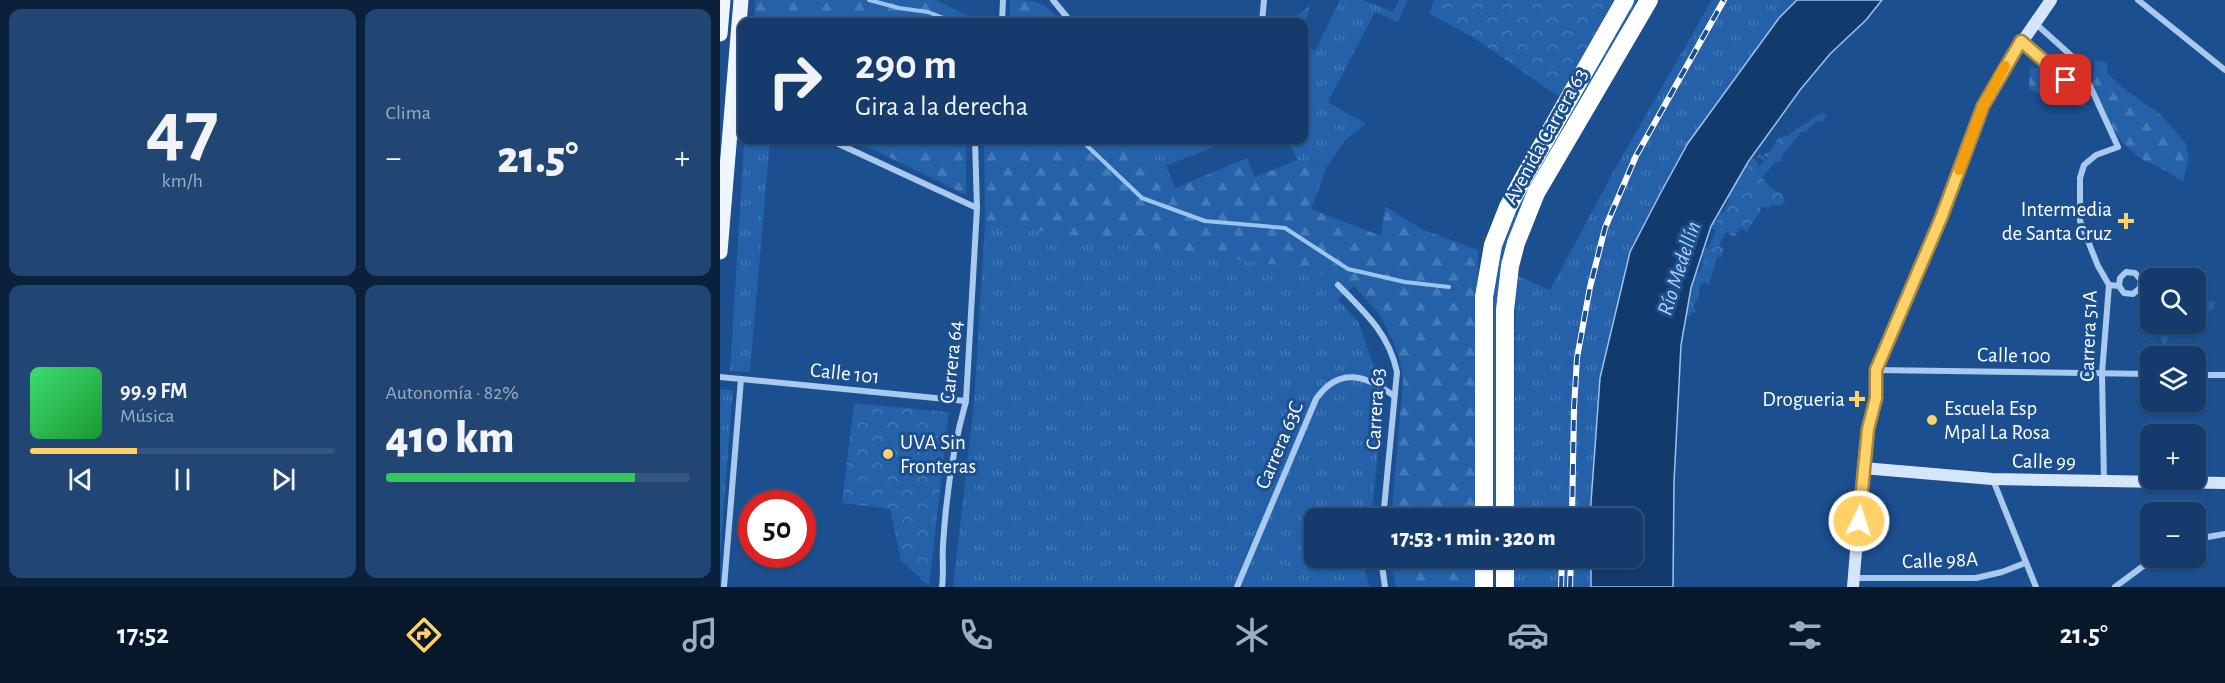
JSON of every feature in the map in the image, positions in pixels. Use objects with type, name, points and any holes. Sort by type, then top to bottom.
[{"type":"highway","name":"Avenida Carrera 63","points":[[1484,508],[1484,297],[1493,245],[1518,188],[1625,0]]},
{"type":"highway","name":"Avenida Carrera 63","points":[[1505,508],[1505,310],[1508,274],[1516,243],[1536,193],[1649,0]]},
{"type":"highway","points":[[1484,568],[1484,587]]},
{"type":"highway","points":[[1505,568],[1505,587]]},
{"type":"main road","points":[[720,23],[723,0]]},
{"type":"main road","points":[[739,18],[741,0]]},
{"type":"main road","points":[[1854,582],[1863,468],[1868,429],[1876,398],[1876,370],[1936,228],[1983,106],[2021,41],[2050,0]]},
{"type":"main road","points":[[720,252],[738,33]]},
{"type":"main road","name":"Calle 99","points":[[1863,468],[1992,479],[2225,483]]},
{"type":"street","points":[[1002,18],[1003,0]]},
{"type":"street","points":[[1053,0],[1068,18]]},
{"type":"street","points":[[1262,18],[1264,0]]},
{"type":"street","points":[[2138,0],[2225,70]]},
{"type":"street","points":[[2021,41],[2066,80],[2079,67],[2075,59],[2034,22]]},
{"type":"street","name":"Carrera 51A","points":[[2079,67],[2118,147],[2096,155],[2084,165],[2080,178],[2080,220],[2098,266],[2109,285],[2102,373],[2104,481]]},
{"type":"street","points":[[728,145],[738,132]]},
{"type":"street","points":[[839,144],[977,208]]},
{"type":"street","name":"Carrera 64","points":[[942,587],[943,547],[953,460],[966,401],[977,208],[975,144]]},
{"type":"street","name":"Carrera 63","points":[[1338,285],[1373,320],[1395,362],[1397,372],[1384,508]]},
{"type":"street","points":[[2109,285],[2119,286]]},
{"type":"street","name":"Calle 100","points":[[1876,370],[2140,374]]},
{"type":"street","points":[[2206,375],[2225,375]]},
{"type":"street","name":"Calle 101","points":[[720,377],[966,401]]},
{"type":"street","name":"Carrera 63C","points":[[1237,587],[1316,399],[1324,388],[1349,377],[1364,378],[1377,383],[1394,396]]},
{"type":"street","points":[[724,587],[741,379]]},
{"type":"street","points":[[1992,479],[2036,587]]},
{"type":"street","points":[[2206,537],[2225,534]]},
{"type":"street","name":"Calle 98A","points":[[1854,582],[1976,578],[2002,572],[2025,563]]},
{"type":"street","points":[[1382,568],[1385,587]]},
{"type":"street","points":[[2115,587],[2141,568]]},
{"type":"green space","points":[[755,0],[935,0],[973,18],[754,18]]},
{"type":"green space","points":[[1010,0],[1027,0],[1040,3],[1057,18],[1010,18]]},
{"type":"green space","points":[[1340,0],[1363,0],[1393,12],[1399,0],[1408,0],[1398,22],[1375,12],[1328,102],[1366,124],[1345,140],[1328,166],[1297,160],[1290,144],[1308,144],[1308,47],[1315,51]]},
{"type":"green space","points":[[1434,0],[1614,0],[1559,97],[1477,40],[1429,13]]},
{"type":"green space","points":[[1633,0],[1641,0],[1514,226],[1501,508],[1489,508],[1493,281],[1507,222]]},
{"type":"green space","points":[[1712,0],[1797,0],[1779,18],[1688,143],[1630,252],[1600,378],[1591,508],[1514,508],[1516,275],[1550,290],[1616,167]]},
{"type":"green space","points":[[1311,5],[1306,18],[1293,18]]},
{"type":"green space","points":[[2075,59],[2083,77],[2082,103],[2089,108],[2071,104],[2055,88],[2044,96],[2029,89],[2030,68],[2041,67],[2045,73],[2061,72],[2069,79]]},
{"type":"green space","points":[[2095,60],[2107,63],[2107,73],[2127,91],[2159,113],[2185,142],[2189,159],[2183,182],[2138,157],[2122,142],[2092,98]]},
{"type":"green space","points":[[1821,113],[1826,114],[1823,122],[1816,121],[1806,132],[1801,132],[1782,156],[1782,162],[1775,162],[1762,178],[1769,186],[1782,194],[1785,202],[1780,206],[1773,204],[1768,208],[1760,206],[1761,211],[1746,232],[1741,228],[1734,237],[1726,232],[1719,246],[1724,249],[1721,258],[1717,257],[1709,285],[1702,282],[1693,308],[1696,310],[1694,313],[1691,312],[1690,316],[1686,316],[1691,269],[1699,273],[1704,258],[1698,255],[1701,249],[1709,247],[1716,230],[1707,226],[1709,221],[1716,222],[1720,213],[1724,212],[1729,198],[1725,193],[1738,165],[1754,158],[1758,164],[1756,167],[1759,167],[1764,161],[1757,157],[1760,154],[1768,160],[1763,155],[1770,151],[1778,138],[1787,136]]},
{"type":"green space","points":[[744,144],[770,144],[750,372],[730,371]]},
{"type":"green space","points":[[861,144],[966,144],[966,195]]},
{"type":"green space","points":[[984,144],[1126,144],[1161,168],[1166,166],[1175,188],[1247,158],[1255,177],[1297,160],[1327,166],[1311,209],[1381,236],[1385,206],[1421,229],[1478,250],[1476,508],[1392,508],[1403,382],[1400,361],[1380,315],[1354,286],[1311,270],[985,223]]},
{"type":"green space","points":[[1126,144],[1220,144],[1161,168]]},
{"type":"green space","points":[[985,223],[1311,270],[1354,286],[1338,299],[1359,323],[1381,387],[1382,416],[1372,508],[1304,508],[1304,568],[1365,568],[1370,587],[953,587],[974,402]]},
{"type":"green space","points":[[2215,301],[2214,309],[2206,311],[2206,302]]},
{"type":"green space","points":[[2148,334],[2170,334],[2164,346],[2160,336],[2148,337]]},
{"type":"green space","points":[[720,389],[733,390],[720,556]]},
{"type":"green space","points":[[854,403],[949,412],[929,586],[901,561],[890,509],[842,503]]},
{"type":"green space","points":[[1392,568],[1477,568],[1477,587],[1396,587]]},
{"type":"green space","points":[[1514,568],[1591,568],[1591,587],[1514,587]]},
{"type":"water","name":"Río Medellín","points":[[1797,0],[1882,0],[1866,20],[1830,54],[1800,90],[1748,162],[1711,226],[1691,288],[1681,345],[1674,482],[1673,587],[1591,587],[1591,568],[1643,568],[1643,508],[1591,508],[1600,378],[1630,252],[1688,143],[1779,18]]},
{"type":"waterway","points":[[869,0],[899,8],[928,12],[944,18]]},
{"type":"waterway","points":[[1085,144],[1142,198],[1205,221],[1285,228],[1348,269],[1405,282],[1449,287]]},
{"type":"railway","points":[[1572,508],[1577,358],[1590,287],[1605,228],[1636,156],[1724,0]]},
{"type":"railway","points":[[1561,587],[1562,568]]},
{"type":"railway","points":[[1570,587],[1571,568]]},
{"type":"slow traffic","points":[[1959,170],[1983,106],[2005,66]]},
{"type":"place","name":"Intermedia de Santa Cruz","points":[[2126,221]]},
{"type":"place","name":"Drogueria","points":[[1857,399]]},
{"type":"place","name":"Escuela Esp Mpal La Rosa","points":[[1932,420]]},
{"type":"place","name":"UVA Sin Fronteras","points":[[888,454]]},
{"type":"route","points":[[1859,521],[1868,429],[1876,398],[1876,370],[1941,218],[1983,106],[2021,41],[2066,80]]}]
